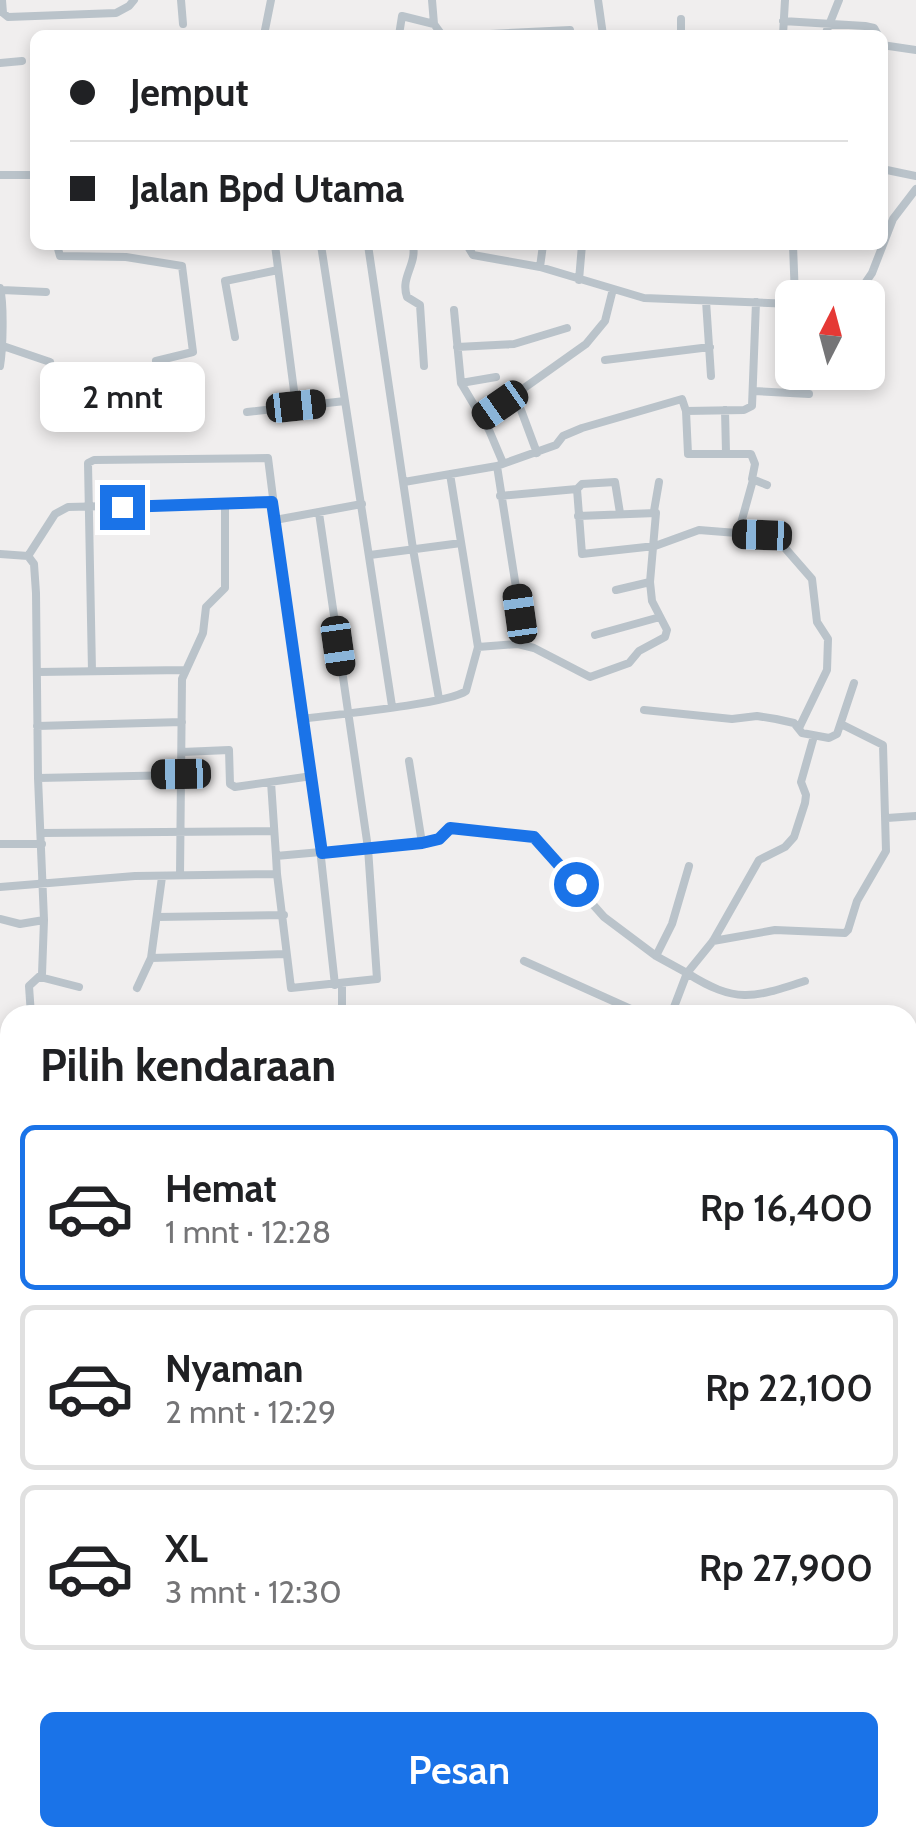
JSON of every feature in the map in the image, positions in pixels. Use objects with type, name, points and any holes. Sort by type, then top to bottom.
[{"type":"street","points":[[2,0],[3,13],[8,17],[116,13],[134,0]]},
{"type":"street","points":[[180,0],[183,24]]},
{"type":"street","points":[[265,30],[271,0]]},
{"type":"street","points":[[432,0],[434,24],[438,30]]},
{"type":"street","points":[[598,0],[603,30]]},
{"type":"street","points":[[783,30],[784,0]]},
{"type":"street","points":[[826,30],[839,0]]},
{"type":"street","points":[[400,30],[402,16],[434,24]]},
{"type":"street","points":[[681,19],[681,30]]},
{"type":"street","points":[[784,22],[872,26],[875,30]]},
{"type":"street","points":[[888,45],[916,50]]},
{"type":"street","points":[[0,64],[22,61]]},
{"type":"street","points":[[888,170],[916,176]]},
{"type":"street","points":[[0,175],[30,176]]},
{"type":"street","points":[[888,233],[896,213],[916,189]]},
{"type":"street","points":[[58,250],[60,256],[126,257],[182,266],[193,352],[156,362]]},
{"type":"street","points":[[276,250],[296,406]]},
{"type":"street","points":[[322,250],[392,706]]},
{"type":"street","points":[[369,250],[439,699]]},
{"type":"street","points":[[414,250],[404,283],[407,298],[420,305],[424,366]]},
{"type":"street","points":[[469,250],[472,255],[540,267],[644,298],[775,302]]},
{"type":"street","points":[[540,267],[542,250]]},
{"type":"street","points":[[579,280],[582,250]]},
{"type":"street","points":[[793,250],[794,280]]},
{"type":"street","points":[[867,280],[881,250]]},
{"type":"street","points":[[234,337],[225,281],[278,270]]},
{"type":"street","points":[[0,366],[4,346],[0,333],[1,289],[46,292]]},
{"type":"street","points":[[482,418],[586,344],[605,321],[614,290]]},
{"type":"street","points":[[706,301],[711,376]]},
{"type":"street","points":[[686,411],[750,408],[754,391],[756,302]]},
{"type":"street","points":[[454,310],[462,383],[482,418],[500,465],[500,496],[520,614],[518,644]]},
{"type":"street","points":[[457,347],[514,344],[567,328]]},
{"type":"street","points":[[4,346],[50,362]]},
{"type":"street","points":[[605,360],[710,347]]},
{"type":"street","points":[[462,383],[496,377]]},
{"type":"street","points":[[754,391],[808,394]]},
{"type":"street","points":[[404,482],[500,465],[538,453],[582,428],[682,399],[688,454],[751,454],[753,480],[738,534]]},
{"type":"street","points":[[247,412],[345,401]]},
{"type":"street","points":[[521,410],[538,453]]},
{"type":"street","points":[[725,410],[726,452]]},
{"type":"street","points":[[92,670],[86,466],[94,460],[263,456],[270,464],[341,1005]]},
{"type":"street","points":[[301,719],[439,699],[466,690],[478,647],[450,474]]},
{"type":"street","points":[[753,480],[767,485]]},
{"type":"street","points":[[500,496],[615,482],[620,513]]},
{"type":"street","points":[[478,647],[518,644],[542,650],[590,677],[628,663],[639,651],[665,637],[667,630],[652,601],[650,582],[658,482]]},
{"type":"street","points":[[577,489],[582,554],[654,546],[698,530],[778,540],[812,579],[817,622],[828,639],[827,670],[799,728]]},
{"type":"street","points":[[28,556],[59,511],[68,506],[272,502]]},
{"type":"street","points":[[275,520],[362,504]]},
{"type":"street","points":[[180,875],[185,670],[203,633],[206,607],[225,588],[225,505]]},
{"type":"street","points":[[578,516],[654,511]]},
{"type":"street","points":[[272,782],[277,874],[292,989],[374,981],[379,974],[368,848],[318,513]]},
{"type":"street","points":[[370,555],[460,543]]},
{"type":"street","points":[[0,554],[28,556],[34,564],[44,920],[40,977],[29,986],[30,1005]]},
{"type":"street","points":[[616,590],[650,582]]},
{"type":"street","points":[[594,635],[660,617]]},
{"type":"street","points":[[38,672],[185,670]]},
{"type":"street","points":[[644,710],[732,719],[757,716],[791,722],[814,736],[833,738],[854,683]]},
{"type":"street","points":[[38,726],[182,722]]},
{"type":"street","points":[[713,941],[775,930],[847,932],[857,901],[886,850],[887,818],[883,744],[841,724]]},
{"type":"street","points":[[675,1005],[687,973],[713,941],[759,860],[794,838],[805,803],[801,782],[814,736]]},
{"type":"street","points":[[182,752],[228,750],[232,786],[312,776]]},
{"type":"street","points":[[409,761],[422,843]]},
{"type":"street","points":[[38,778],[181,774]]},
{"type":"street","points":[[887,818],[916,816]]},
{"type":"street","points":[[276,856],[422,843],[439,839],[450,828],[534,837],[596,910],[656,956],[706,985],[750,997],[805,981]]},
{"type":"street","points":[[42,833],[274,831]]},
{"type":"street","points":[[0,844],[42,844]]},
{"type":"street","points":[[656,956],[672,924],[689,866]]},
{"type":"street","points":[[0,887],[136,876],[277,874]]},
{"type":"street","points":[[136,988],[151,958],[162,877]]},
{"type":"street","points":[[157,917],[284,915]]},
{"type":"street","points":[[0,919],[20,924],[44,920]]},
{"type":"street","points":[[151,958],[286,954]]},
{"type":"street","points":[[524,961],[622,1005]]},
{"type":"street","points":[[40,977],[79,986]]},
{"type":"route","points":[[122,507],[272,502],[322,853],[422,843],[439,839],[450,828],[527,835],[544,845],[576,884]]}]
